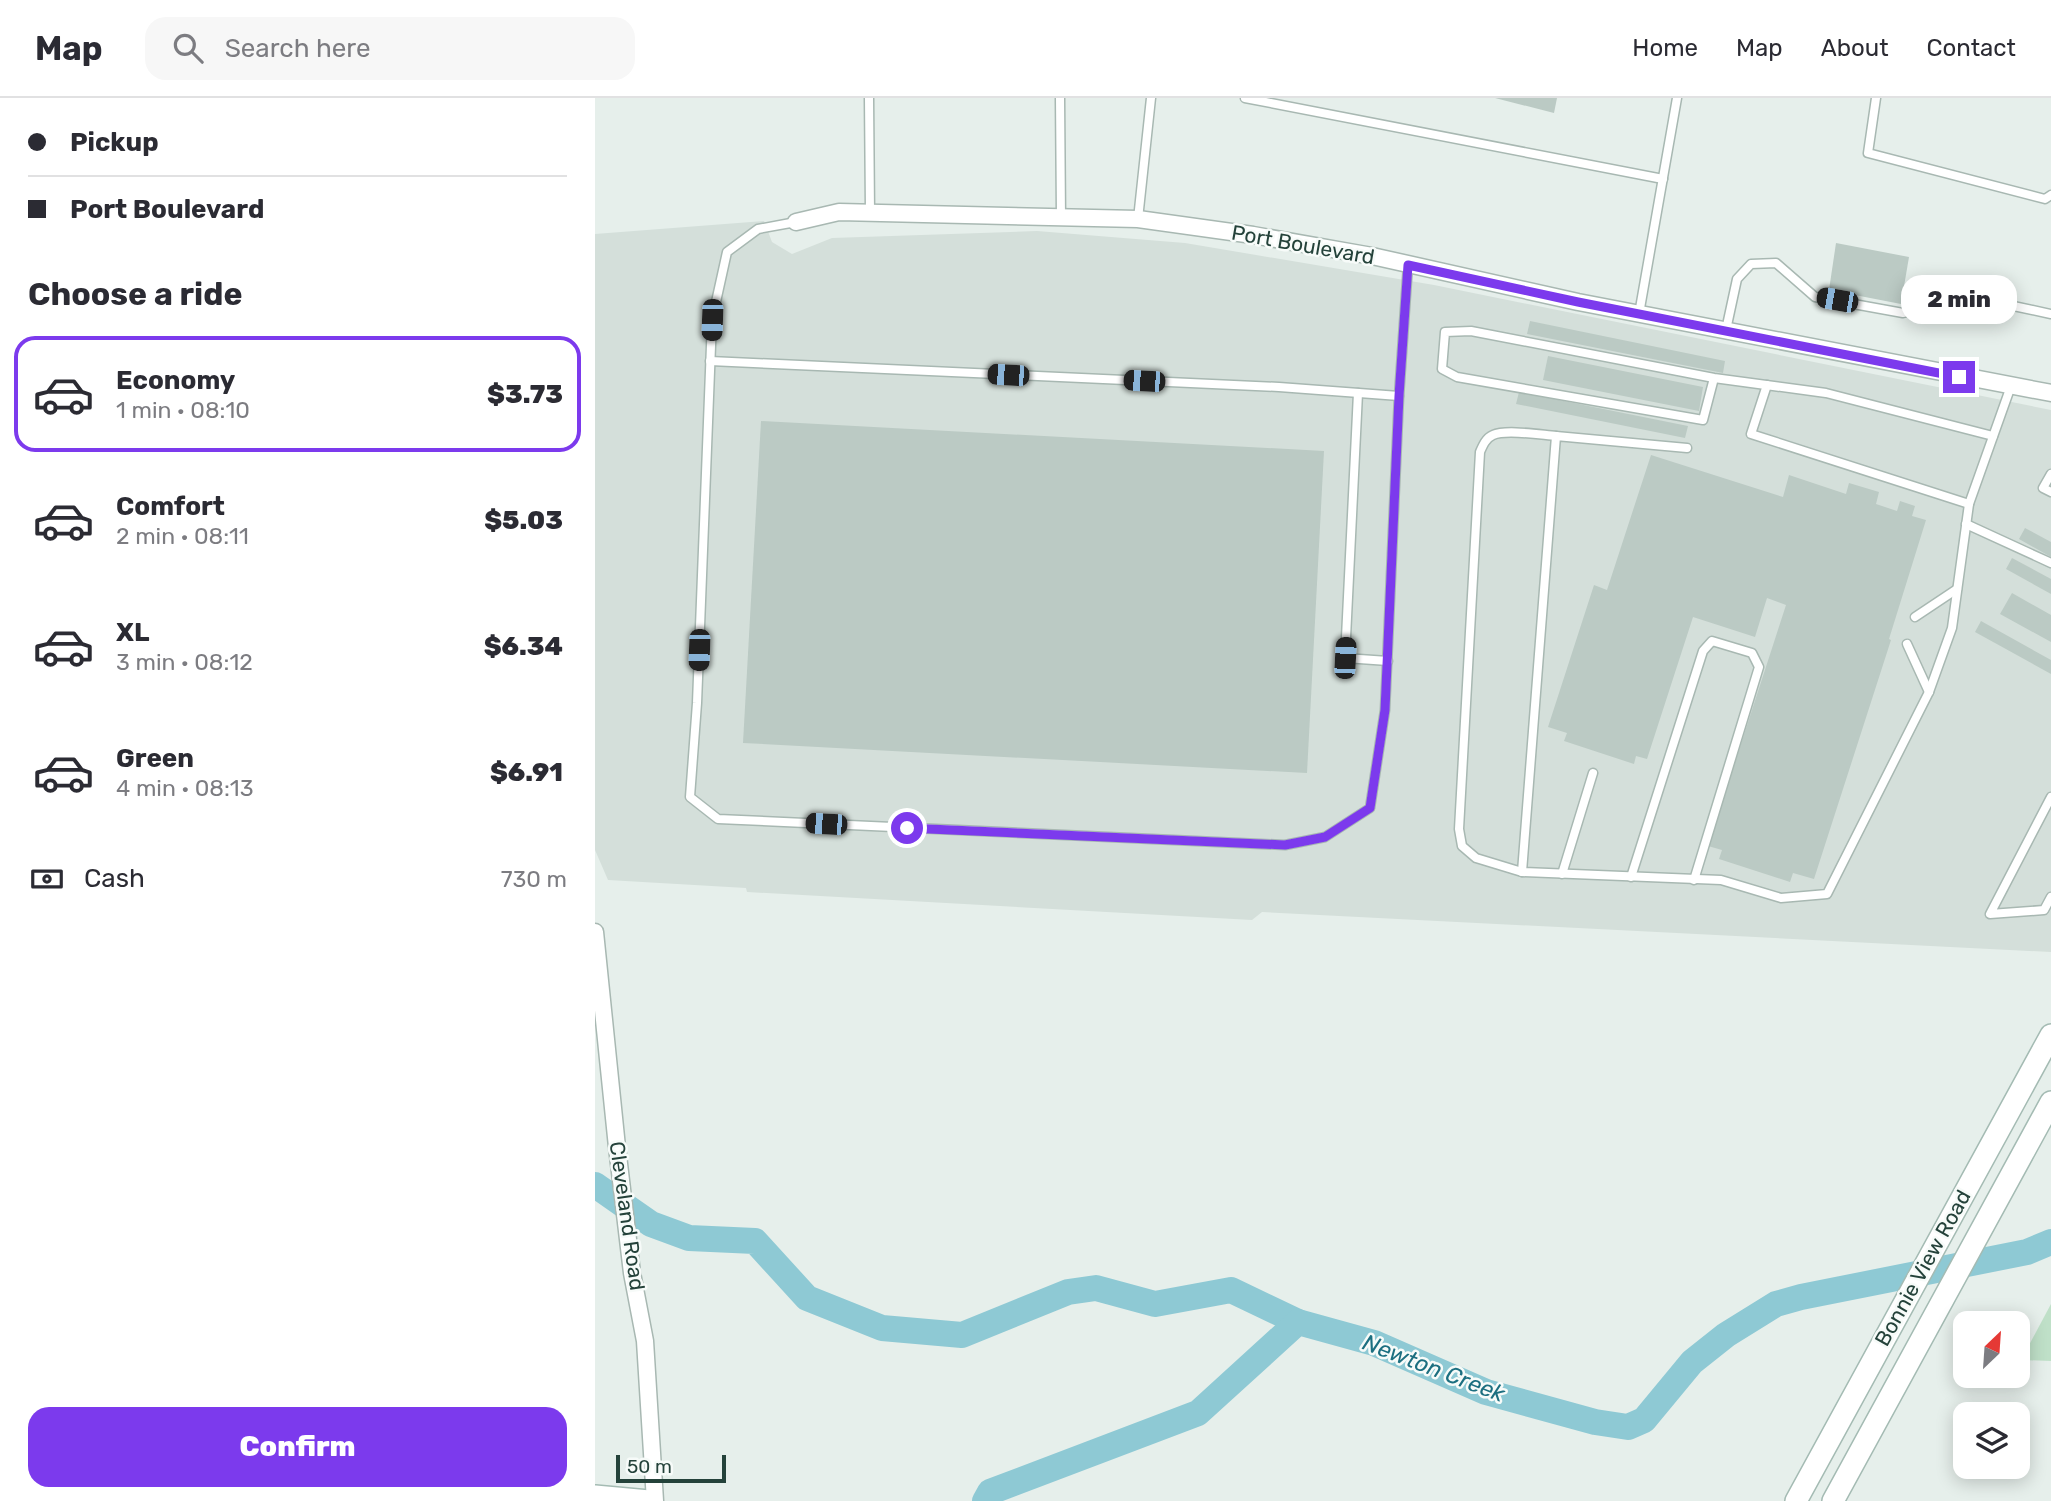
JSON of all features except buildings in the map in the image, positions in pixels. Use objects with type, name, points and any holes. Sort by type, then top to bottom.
[{"type":"main road","name":"Bonnie View Road","points":[[1796,1501],[2051,1035]]},
{"type":"main road","name":"Bonnie View Road","points":[[1833,1501],[2051,1102]]},
{"type":"main road","points":[[595,1496],[649,1501]]},
{"type":"street","name":"Port Boulevard","points":[[796,222],[839,212],[1138,219],[1253,235],[1639,314],[2051,393]]},
{"type":"street","name":"Cleveland Road","points":[[595,932],[632,1273],[645,1340],[655,1501]]},
{"type":"lane","points":[[869,98],[870,212]]},
{"type":"lane","points":[[1060,98],[1061,217]]},
{"type":"lane","points":[[1138,219],[1151,98]]},
{"type":"lane","points":[[1245,98],[1663,180]]},
{"type":"lane","points":[[1639,314],[1678,98]]},
{"type":"lane","points":[[1876,98],[1868,153],[2045,199],[2051,195]]},
{"type":"lane","points":[[796,222],[758,229],[727,252],[712,320],[697,702],[690,797],[718,819],[1285,845],[1325,837],[1370,808],[1385,710],[1399,396],[1408,265]]},
{"type":"lane","points":[[1726,330],[1737,279],[1751,264],[1776,263],[1815,296],[1903,313],[1950,302],[1990,301],[2051,314]]},
{"type":"lane","points":[[1714,378],[1703,420],[1457,377],[1442,369],[1445,332],[1471,331],[1714,378],[1826,393],[1993,436]]},
{"type":"lane","points":[[710,361],[1265,387],[1399,396]]},
{"type":"lane","points":[[1767,385],[1751,434],[1969,504]]},
{"type":"lane","points":[[1687,449],[1501,433],[1492,435],[1484,443],[1480,452],[1459,829],[1462,846],[1476,858],[1522,872],[1721,880],[1781,898],[1827,894],[1929,692],[1952,628],[1969,504],[2011,386]]},
{"type":"lane","points":[[1358,393],[1345,658],[1388,661]]},
{"type":"lane","points":[[1522,872],[1556,436]]},
{"type":"lane","points":[[2051,474],[2043,488],[2051,492]]},
{"type":"lane","points":[[1966,524],[2051,563]]},
{"type":"lane","points":[[1915,617],[1957,589]]},
{"type":"lane","points":[[1631,877],[1703,651],[1712,640],[1752,653],[1759,667],[1694,880]]},
{"type":"lane","points":[[1907,643],[1929,692]]},
{"type":"lane","points":[[1562,874],[1593,773]]},
{"type":"lane","points":[[2051,797],[1990,914],[2044,910],[2051,897]]},
{"type":"shaded area","points":[[764,221],[772,242],[792,254],[832,238],[1037,231],[1185,243],[1434,285],[2051,410],[2051,952],[1262,912],[1252,920],[747,892],[746,888],[608,880],[595,850],[595,234]]},
{"type":"green space","points":[[2051,1304],[2051,1361],[2030,1360],[2030,1343]]},
{"type":"waterway","points":[[595,1185],[651,1224],[689,1238],[755,1241],[807,1298],[882,1328],[962,1335],[1068,1292],[1096,1288],[1155,1304],[1231,1290],[1298,1322]]},
{"type":"waterway","name":"Newton Creek","points":[[985,1501],[990,1492],[1198,1413],[1298,1322],[1374,1343],[1486,1392],[1595,1422],[1628,1427],[1644,1420],[1692,1362],[1726,1335],[1776,1304],[2027,1252],[2051,1242]]},
{"type":"route","points":[[907,828],[1285,845],[1325,837],[1370,808],[1385,710],[1399,396],[1408,265],[1578,302],[1959,377]]}]
